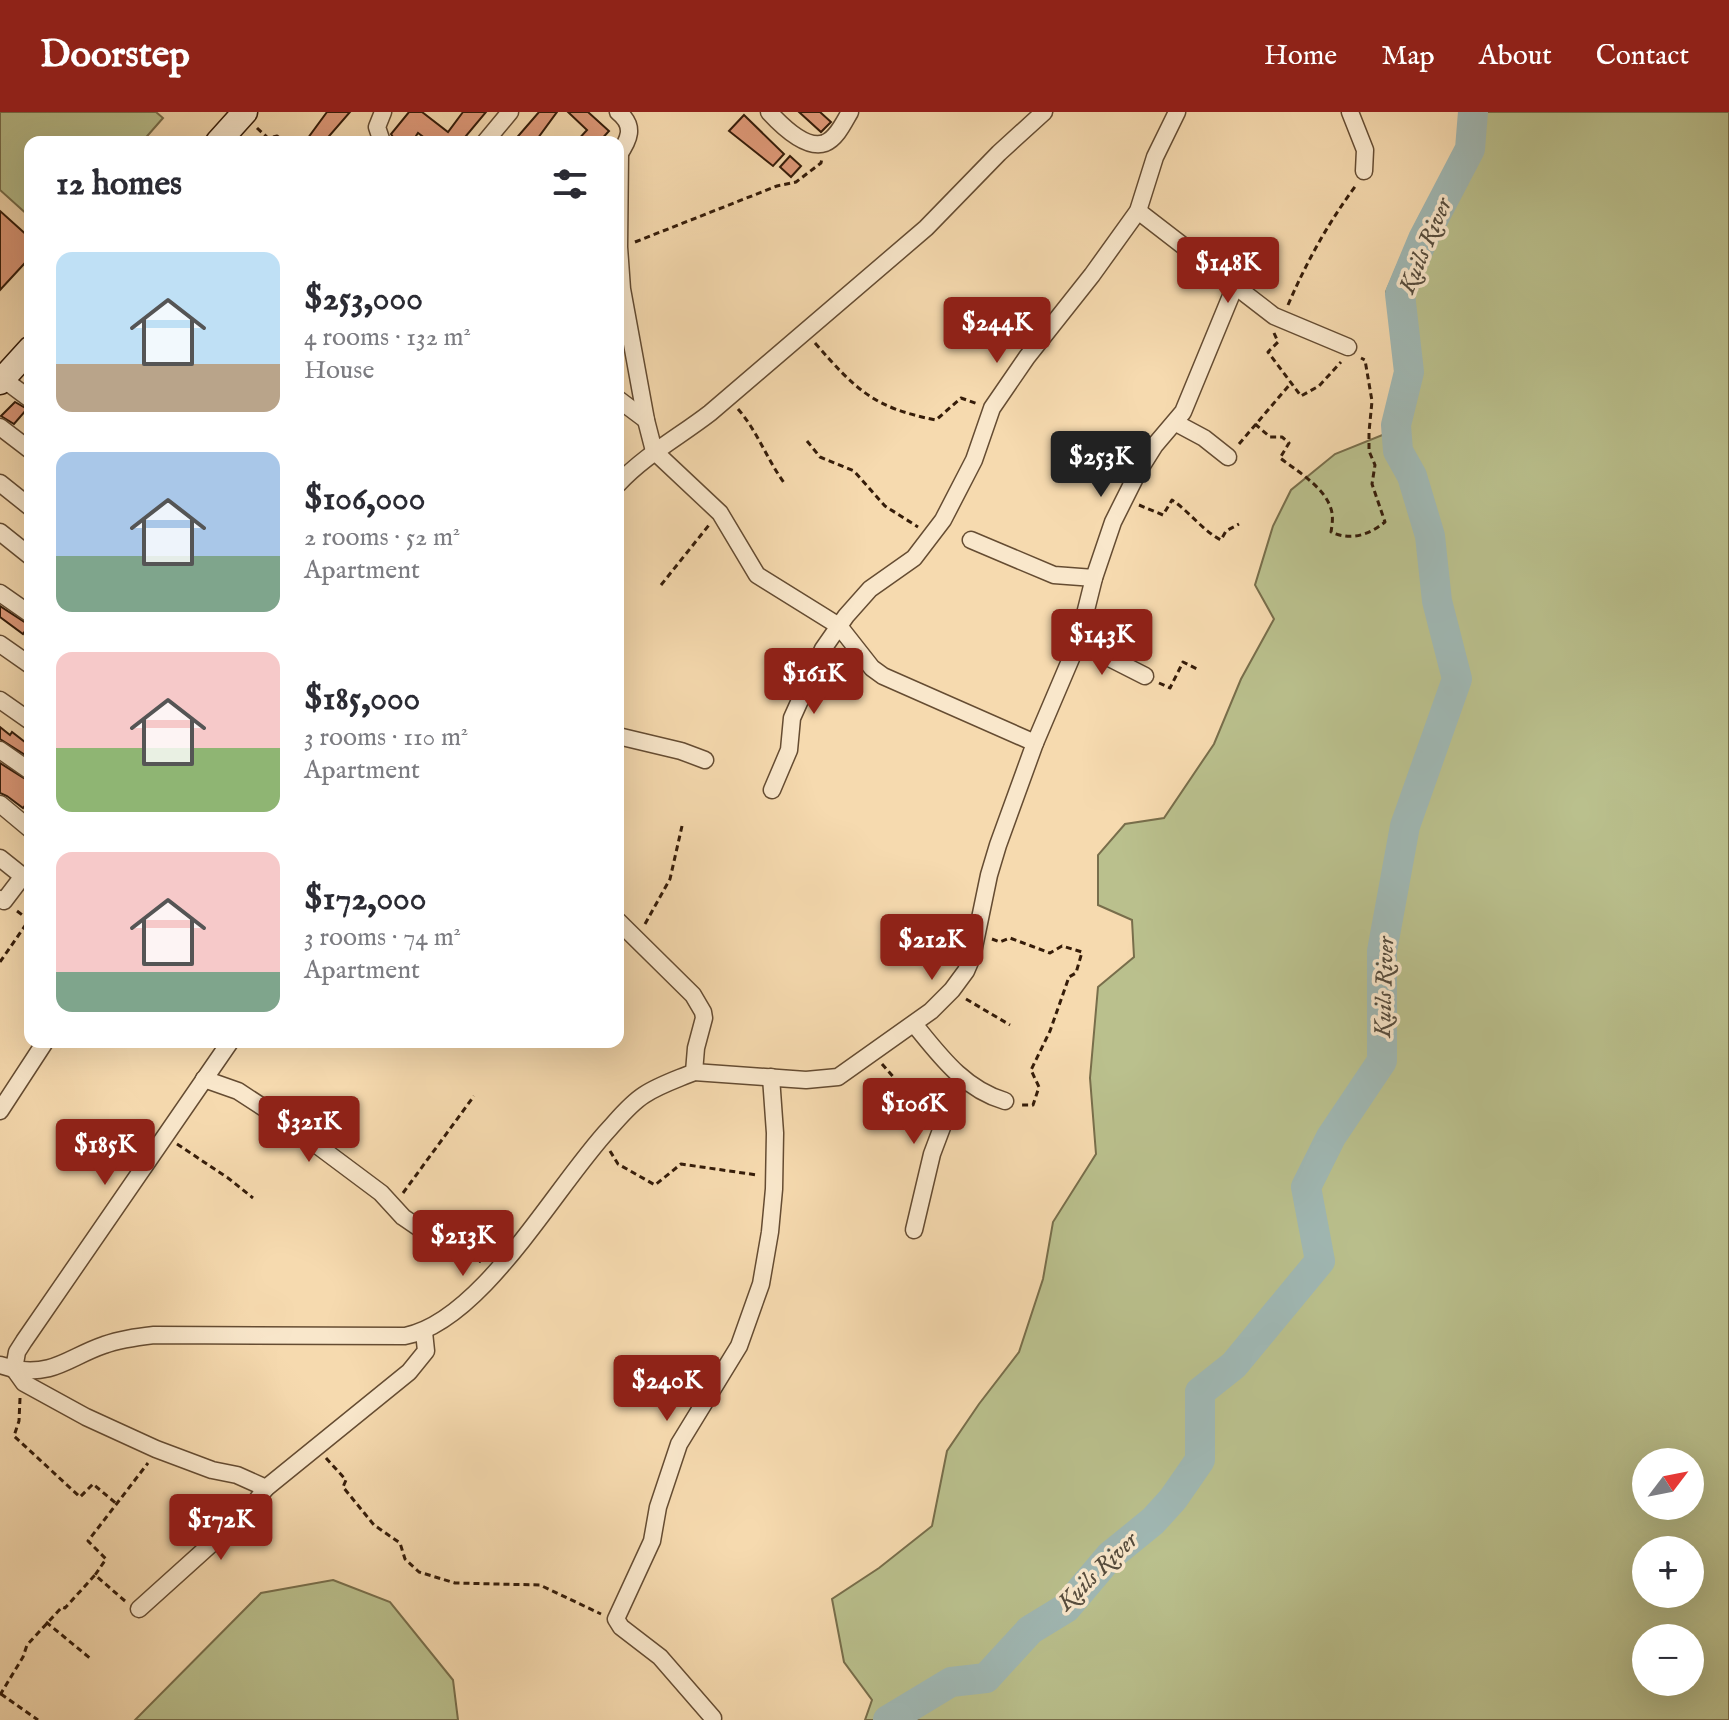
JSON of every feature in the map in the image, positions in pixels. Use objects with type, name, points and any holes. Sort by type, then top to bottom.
[{"type":"main road","points":[[224,136],[244,114]]},
{"type":"main road","points":[[1,380],[24,355]]},
{"type":"street","points":[[380,136],[377,127],[383,112]]},
{"type":"street","points":[[490,136],[510,112]]},
{"type":"street","points":[[769,112],[803,141],[818,144],[825,143],[839,130],[850,112]]},
{"type":"street","points":[[624,478],[654,451],[688,431],[926,228],[1044,112]]},
{"type":"street","points":[[772,790],[786,760],[792,718],[823,649],[870,589],[914,558],[943,520],[974,460],[992,408],[1138,211],[1155,157],[1177,112]]},
{"type":"street","points":[[1350,112],[1365,150],[1364,171]]},
{"type":"street","points":[[621,114],[628,121],[630,135],[624,146]]},
{"type":"street","points":[[1138,211],[1262,308],[1348,347]]},
{"type":"street","points":[[13,1372],[50,1369],[104,1345],[154,1335],[405,1336],[424,1332],[470,1300],[495,1273],[601,1138],[643,1095],[694,1072],[806,1080],[838,1077],[914,1024],[952,990],[966,971],[989,875],[1035,743],[1078,642],[1094,578],[1113,522],[1155,445],[1176,423],[1198,379],[1235,286]]},
{"type":"street","points":[[624,300],[654,451],[720,513],[757,575],[839,626],[872,668],[883,676],[1035,743]]},
{"type":"street","points":[[1,380],[24,395]]},
{"type":"street","points":[[624,404],[646,420]]},
{"type":"street","points":[[1176,423],[1204,438],[1228,457]]},
{"type":"street","points":[[0,427],[24,445]]},
{"type":"street","points":[[0,483],[24,502]]},
{"type":"street","points":[[0,532],[24,551]]},
{"type":"street","points":[[971,540],[1054,575],[1094,578]]},
{"type":"street","points":[[0,593],[24,610]]},
{"type":"street","points":[[1078,642],[1145,676]]},
{"type":"street","points":[[0,644],[24,661]]},
{"type":"street","points":[[0,700],[24,717]]},
{"type":"street","points":[[624,737],[705,760]]},
{"type":"street","points":[[0,750],[24,767]]},
{"type":"street","points":[[0,804],[24,824]]},
{"type":"street","points":[[0,858],[24,877]]},
{"type":"street","points":[[2,900],[24,881]]},
{"type":"street","points":[[624,926],[693,995],[703,1012],[694,1072]]},
{"type":"street","points":[[914,1024],[961,1077],[978,1091],[1005,1101]]},
{"type":"street","points":[[0,1111],[41,1048]]},
{"type":"street","points":[[13,1372],[17,1352],[24,1341],[226,1048]]},
{"type":"street","points":[[713,1718],[660,1657],[621,1627],[616,1616],[652,1541],[658,1507],[679,1444],[739,1346],[761,1284],[770,1232],[774,1177],[771,1077]]},
{"type":"street","points":[[914,1230],[937,1141],[961,1077]]},
{"type":"street","points":[[204,1079],[238,1091],[290,1125],[381,1193],[403,1217],[422,1230]]},
{"type":"street","points":[[139,1609],[250,1509],[266,1488],[409,1372],[426,1351],[424,1332]]},
{"type":"street","points":[[13,1372],[86,1417],[156,1449],[212,1470],[237,1475],[266,1488]]},
{"type":"path","points":[[244,114],[266,136]]},
{"type":"path","points":[[624,245],[777,186],[796,182],[821,163],[825,143]]},
{"type":"path","points":[[1255,424],[1270,437],[1282,437],[1289,443],[1280,458],[1306,478],[1328,501],[1333,514],[1331,532],[1341,537],[1359,536],[1385,522],[1372,484],[1375,465],[1369,451],[1372,389],[1365,360],[1355,356],[1348,347],[1339,365],[1319,386],[1301,396],[1268,352],[1278,342],[1273,333],[1307,261],[1364,171]]},
{"type":"path","points":[[805,331],[842,374],[879,404],[913,417],[936,420],[961,398],[992,408]]},
{"type":"path","points":[[1228,457],[1291,383]]},
{"type":"path","points":[[728,397],[746,418],[785,484]]},
{"type":"path","points":[[807,441],[820,457],[854,471],[885,506],[930,537]]},
{"type":"path","points":[[1125,497],[1163,515],[1172,500],[1190,512],[1211,535],[1221,540],[1226,531],[1239,524]]},
{"type":"path","points":[[661,585],[720,513]]},
{"type":"path","points":[[1145,676],[1170,688],[1183,662],[1197,669]]},
{"type":"path","points":[[636,937],[653,913],[670,879],[682,826]]},
{"type":"path","points":[[2,900],[24,916]]},
{"type":"path","points":[[0,962],[24,927]]},
{"type":"path","points":[[977,934],[1000,942],[1010,938],[1050,953],[1062,946],[1082,952],[1076,973],[1069,977],[1050,1031],[1031,1070],[1039,1087],[1033,1105],[1005,1101]]},
{"type":"path","points":[[952,990],[1010,1025]]},
{"type":"path","points":[[871,1052],[910,1096],[937,1141]]},
{"type":"path","points":[[393,1205],[474,1096]]},
{"type":"path","points":[[164,1136],[253,1198]]},
{"type":"path","points":[[601,1138],[618,1164],[655,1185],[681,1164],[774,1177]]},
{"type":"path","points":[[422,1230],[462,1247],[495,1273]]},
{"type":"path","points":[[13,1372],[19,1421],[14,1436],[80,1497],[93,1484],[118,1505]]},
{"type":"path","points":[[316,1448],[346,1480],[343,1487],[374,1525],[400,1543],[405,1559],[419,1572],[455,1583],[540,1585],[605,1617],[616,1616]]},
{"type":"path","points":[[38,1720],[0,1694],[27,1645],[46,1622],[62,1607],[65,1608],[106,1559],[88,1541],[143,1472],[156,1449]]},
{"type":"path","points":[[95,1575],[130,1607],[139,1609]]},
{"type":"path","points":[[46,1622],[91,1659]]},
{"type":"green space","points":[[0,112],[156,112],[163,118],[147,136],[24,136],[24,212],[0,190]]},
{"type":"green space","points":[[1465,112],[1729,112],[1729,1720],[865,1720],[872,1700],[844,1662],[832,1599],[879,1568],[932,1526],[947,1451],[1019,1352],[1043,1279],[1053,1222],[1096,1154],[1090,1078],[1098,987],[1134,957],[1132,920],[1098,905],[1098,855],[1125,824],[1164,818],[1214,744],[1241,679],[1274,619],[1255,585],[1273,526],[1291,490],[1335,454],[1385,434],[1400,371],[1396,322],[1386,292],[1418,220],[1460,139]]},
{"type":"green space","points":[[333,1580],[390,1602],[453,1680],[458,1720],[135,1720],[261,1593]]},
{"type":"building","points":[[327,112],[350,112],[329,136],[309,136]]},
{"type":"building","points":[[409,112],[422,112],[448,132],[463,112],[486,112],[466,136],[391,134]]},
{"type":"building","points":[[539,112],[557,112],[539,136],[518,136]]},
{"type":"building","points":[[568,112],[588,112],[609,131],[604,136],[582,136],[587,130]]},
{"type":"building","points":[[799,112],[820,112],[831,122],[821,132]]},
{"type":"building","points":[[744,115],[784,154],[773,166],[729,131]]},
{"type":"building","points":[[790,156],[801,166],[791,177],[780,167]]},
{"type":"building","points":[[0,211],[24,233],[24,264],[0,290]]},
{"type":"building","points":[[15,402],[24,407],[24,412],[14,424],[1,416]]},
{"type":"building","points":[[0,606],[24,622],[23,634],[0,617]]},
{"type":"building","points":[[0,727],[10,735],[12,732],[24,741],[24,754],[0,739]]},
{"type":"building","points":[[0,763],[24,778],[24,807],[0,793]]},
{"type":"waterway","name":"Kuils River","points":[[888,1720],[951,1682],[986,1678],[1030,1630],[1066,1608],[1110,1556],[1153,1521],[1173,1499],[1200,1460],[1200,1392],[1234,1365],[1320,1261],[1306,1187],[1331,1137],[1382,1061],[1382,951],[1405,826],[1457,679],[1437,601],[1430,536],[1412,476],[1398,451],[1396,425],[1409,372],[1400,294],[1423,239],[1470,149],[1473,112]]}]
